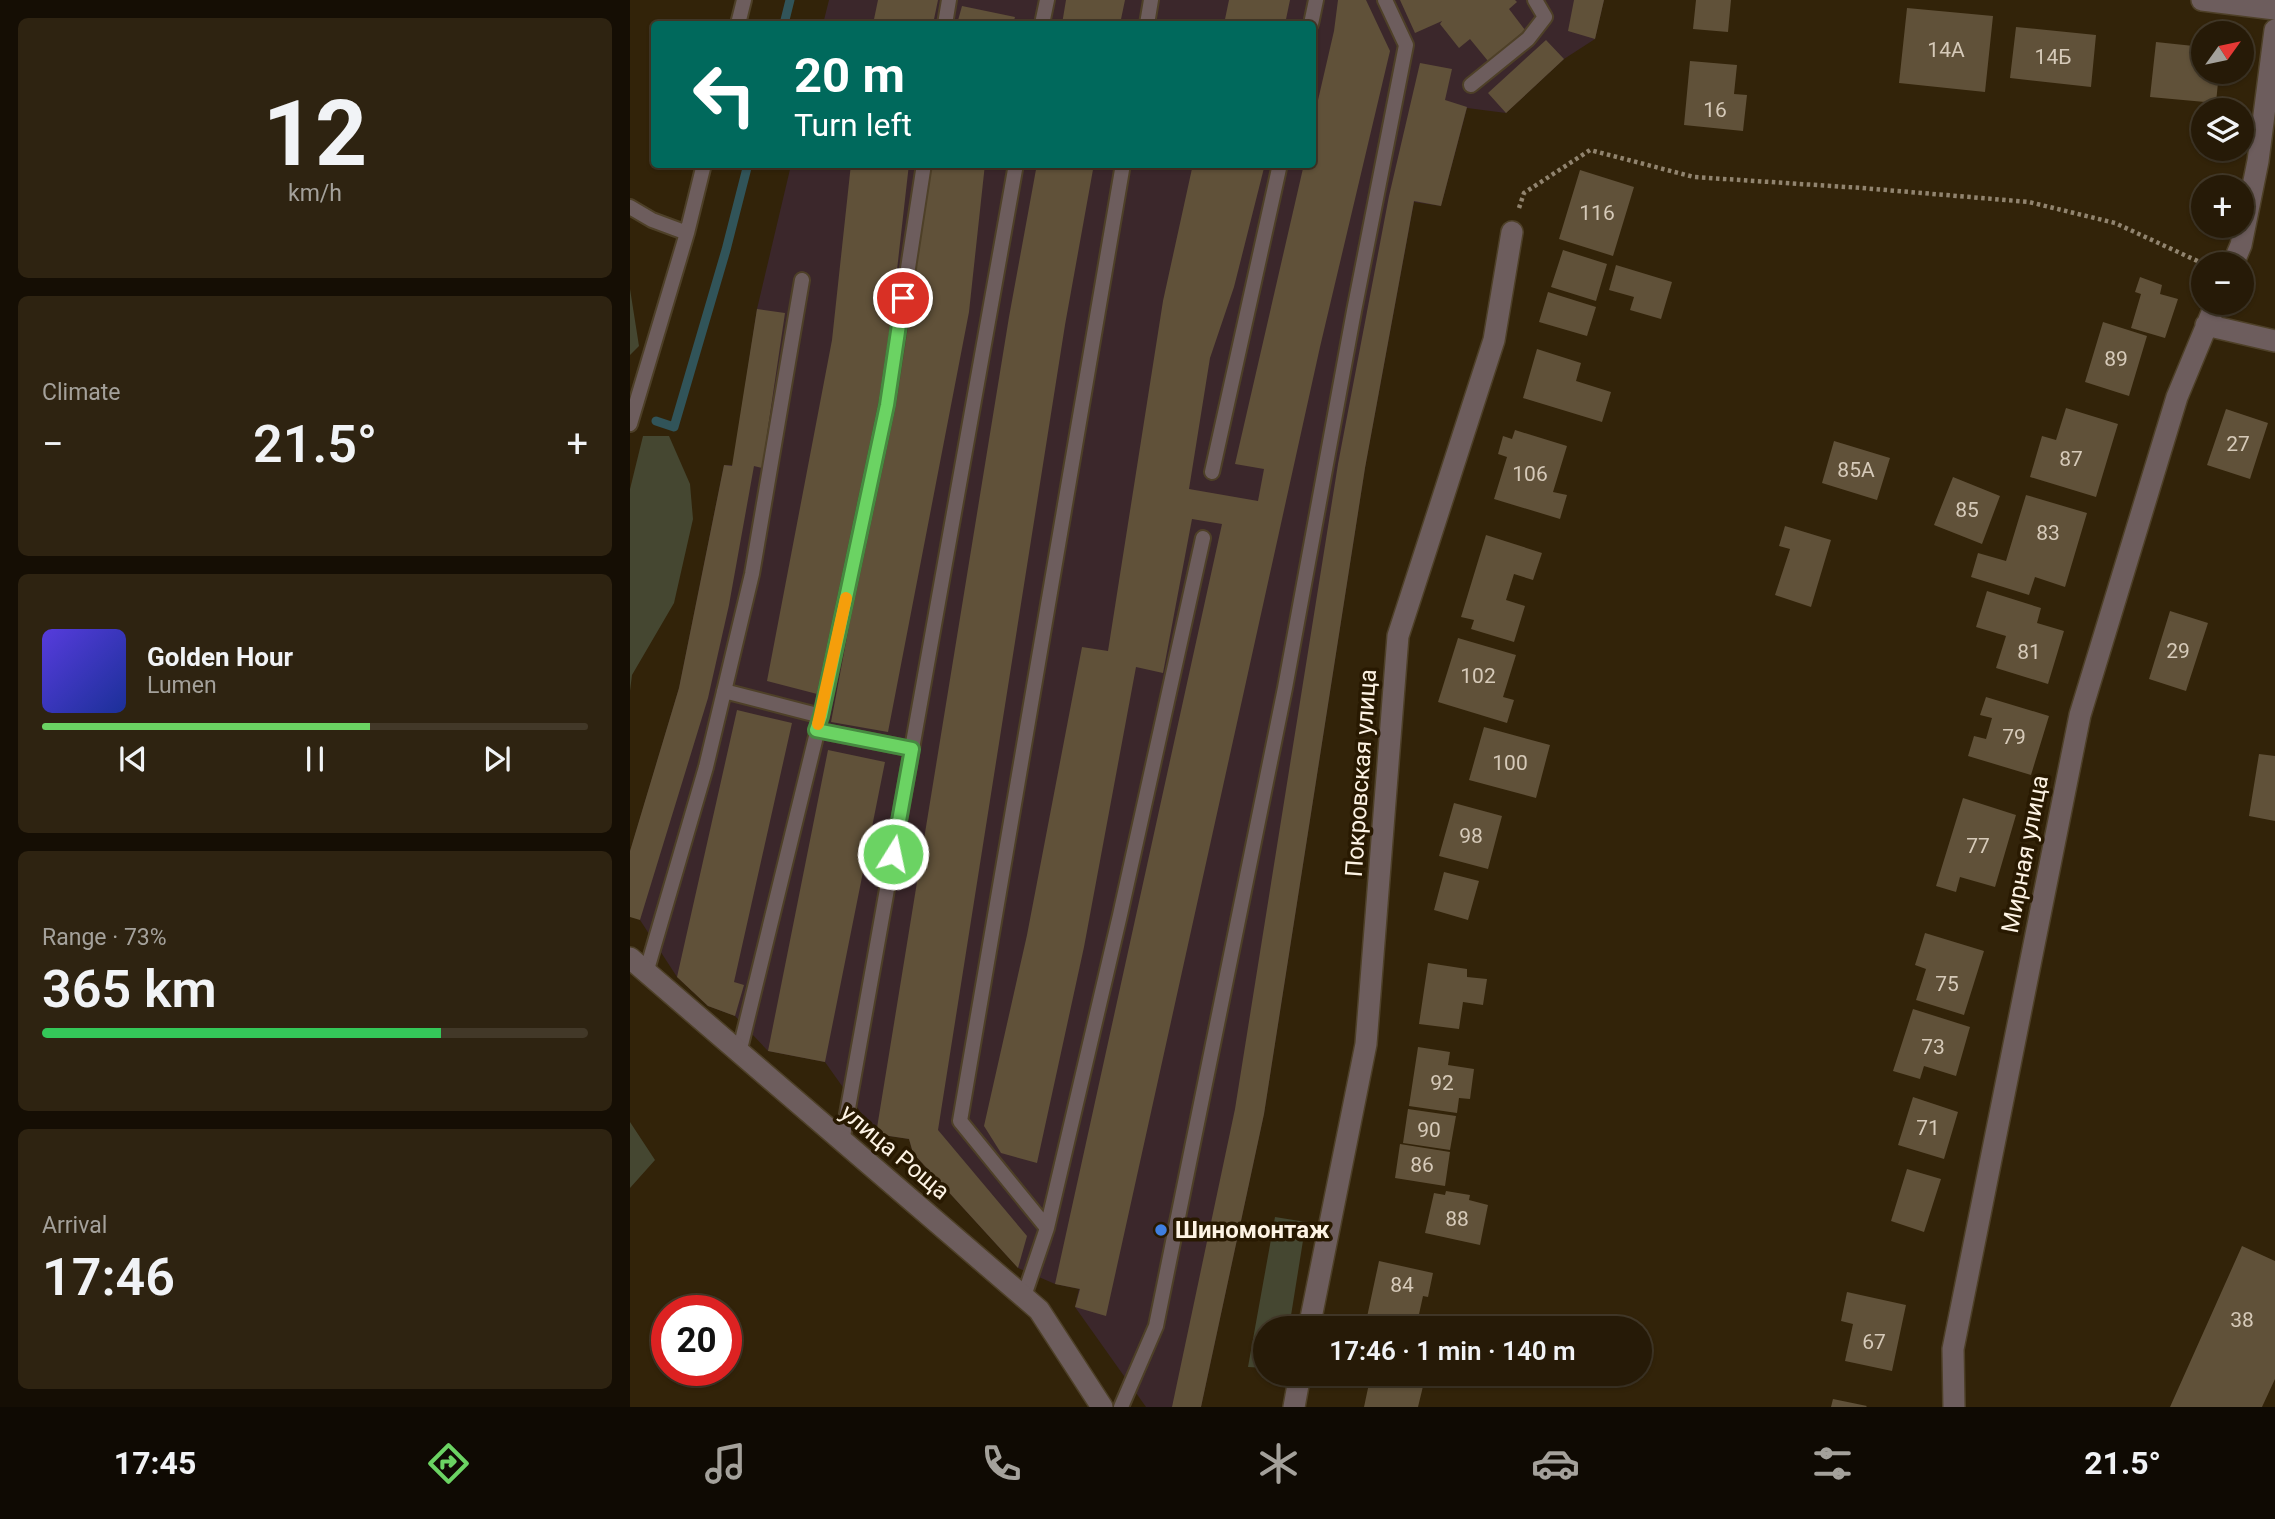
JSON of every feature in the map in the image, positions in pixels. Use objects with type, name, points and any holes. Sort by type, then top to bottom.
[{"type":"street","points":[[2202,0],[2275,9]]},
{"type":"street","points":[[2238,252],[2258,161],[2275,30]]},
{"type":"street","name":"Покровская улица","points":[[1311,1316],[1366,1044],[1398,636],[1494,340],[1512,232]]},
{"type":"street","name":"Мирная улица","points":[[1954,1407],[1954,1349],[2080,715],[2177,397],[2211,315]]},
{"type":"street","points":[[2206,325],[2275,341]]},
{"type":"street","name":"улица Роща","points":[[630,958],[1039,1310],[1102,1407]]},
{"type":"street","points":[[1294,1407],[1298,1386]]},
{"type":"lane","points":[[739,21],[744,0]]},
{"type":"lane","points":[[946,21],[949,0]]},
{"type":"lane","points":[[1043,21],[1047,0]]},
{"type":"lane","points":[[1148,21],[1152,0]]},
{"type":"lane","points":[[1312,21],[1316,0]]},
{"type":"lane","points":[[1122,1407],[1156,1326],[1285,688],[1406,45],[1385,0]]},
{"type":"lane","points":[[1471,85],[1528,40],[1545,17],[1535,0]]},
{"type":"lane","points":[[630,424],[687,233],[703,168]]},
{"type":"lane","points":[[739,1053],[821,716],[887,405],[923,168]]},
{"type":"lane","points":[[842,1142],[1015,168]]},
{"type":"lane","points":[[1047,1228],[960,1121],[1122,168]]},
{"type":"lane","points":[[1212,472],[1279,168]]},
{"type":"lane","points":[[630,207],[652,220],[687,233]]},
{"type":"lane","points":[[646,973],[706,767],[752,574],[802,280]]},
{"type":"lane","points":[[1024,1296],[1047,1228],[1120,915],[1203,538]]},
{"type":"lane","points":[[724,691],[821,716]]},
{"type":"lane","points":[[816,730],[912,749]]},
{"type":"path","points":[[1512,232],[1524,193],[1590,150],[1694,177],[2029,202],[2115,223],[2191,258]]},
{"type":"shaded area","points":[[829,0],[1604,0],[1595,39],[1564,59],[1506,113],[1467,108],[1441,206],[1414,202],[1365,468],[1264,1114],[1201,1407],[1146,1407],[1075,1307],[1079,1289],[1055,1284],[1018,1268],[913,1153],[909,1139],[876,1134],[825,1062],[768,1051],[735,1016],[708,1006],[677,977],[640,920],[630,852],[679,688],[724,465],[733,465],[757,309],[790,168],[1316,168],[1316,21],[824,21]]},
{"type":"green space","points":[[630,289],[639,346],[630,355]]},
{"type":"green space","points":[[643,436],[669,436],[690,484],[693,519],[674,603],[632,675],[630,691],[630,489]]},
{"type":"green space","points":[[630,1122],[655,1160],[630,1188]]},
{"type":"green space","points":[[1275,1217],[1306,1222],[1291,1316],[1257,1316]]},
{"type":"green space","points":[[1253,1339],[1253,1367],[1248,1367]]},
{"type":"building","points":[[878,0],[938,0],[934,21],[874,21]]},
{"type":"building","points":[[1066,0],[1125,0],[1121,21],[1062,21]]},
{"type":"building","points":[[1229,0],[1290,0],[1286,21],[1225,21]]},
{"type":"building","points":[[1338,0],[1366,0],[1390,51],[1320,347],[1106,1316],[1075,1307],[1080,1289],[1055,1284],[1222,524],[1192,519],[1163,673],[1136,667],[1084,947],[1037,1163],[1001,1153],[984,1126],[1027,935],[1082,647],[1108,651],[1163,301],[1192,168],[1264,168],[1234,287],[1210,358],[1189,489],[1258,501],[1264,469],[1235,464],[1303,168],[1316,168],[1316,109],[1334,31]]},
{"type":"building","points":[[1400,0],[1515,0],[1517,2],[1509,9],[1525,30],[1488,61],[1470,39],[1459,48],[1440,24],[1442,21],[1415,33]]},
{"type":"building","points":[[1574,0],[1604,0],[1595,39],[1568,31]]},
{"type":"building","points":[[1696,0],[1731,0],[1728,32],[1693,29]]},
{"type":"building","points":[[962,6],[1015,17],[1014,21],[958,21]]},
{"type":"building","points":[[1907,8],[1993,16],[1985,92],[1899,83]]},
{"type":"building","points":[[2016,27],[2096,35],[2091,87],[2010,78]]},
{"type":"building","points":[[1546,40],[1564,59],[1506,113],[1488,93]]},
{"type":"building","points":[[2156,42],[2191,46],[2191,84],[2218,84],[2216,98],[2191,98],[2191,101],[2150,97]]},
{"type":"building","points":[[1690,61],[1737,65],[1734,94],[1747,95],[1743,131],[1684,125]]},
{"type":"building","points":[[1420,63],[1452,69],[1445,100],[1467,107],[1441,206],[1414,201],[1365,468],[1264,1114],[1201,1407],[1172,1407],[1235,1109],[1338,464],[1389,196]]},
{"type":"building","points":[[851,168],[909,168],[881,411],[821,695],[767,681],[832,340]]},
{"type":"building","points":[[927,168],[985,168],[969,312],[888,732],[831,722],[910,301]]},
{"type":"building","points":[[1036,168],[1093,168],[1065,325],[938,1130],[1027,1236],[1018,1268],[913,1153],[909,1139],[876,1134],[1009,317]]},
{"type":"building","points":[[1580,170],[1634,187],[1613,256],[1559,239]]},
{"type":"building","points":[[1563,250],[1607,264],[1596,301],[1551,287]]},
{"type":"building","points":[[1616,265],[1672,282],[1661,319],[1630,310],[1634,297],[1609,290]]},
{"type":"building","points":[[2140,277],[2162,285],[2160,294],[2178,299],[2165,338],[2131,328],[2141,294],[2135,292]]},
{"type":"building","points":[[1548,292],[1596,307],[1587,336],[1539,322]]},
{"type":"building","points":[[757,309],[785,313],[762,468],[754,466],[729,605],[708,698],[640,920],[630,917],[630,851],[679,688],[724,465],[732,466]]},
{"type":"building","points":[[2103,322],[2147,336],[2129,396],[2085,382]]},
{"type":"building","points":[[1537,349],[1581,363],[1576,381],[1611,392],[1602,422],[1523,398]]},
{"type":"building","points":[[2066,408],[2118,424],[2096,497],[2030,477],[2042,436],[2056,440]]},
{"type":"building","points":[[2226,409],[2268,423],[2250,479],[2207,465]]},
{"type":"building","points":[[1515,430],[1567,446],[1553,492],[1567,495],[1560,519],[1494,499],[1507,457],[1498,454],[1503,436],[1512,439]]},
{"type":"building","points":[[1834,441],[1890,458],[1877,500],[1822,483]]},
{"type":"building","points":[[1953,477],[2000,496],[1982,544],[1934,525]]},
{"type":"building","points":[[2026,495],[2087,513],[2065,587],[2035,577],[2029,595],[1971,577],[1978,553],[2006,561]]},
{"type":"building","points":[[1785,526],[1831,540],[1811,607],[1775,595],[1790,549],[1779,546]]},
{"type":"building","points":[[1486,535],[1542,553],[1533,580],[1514,574],[1506,600],[1525,606],[1514,642],[1471,629],[1474,620],[1461,617]]},
{"type":"building","points":[[1987,591],[2041,608],[2037,623],[2064,631],[2048,684],[1996,668],[2006,636],[1976,627]]},
{"type":"building","points":[[2170,611],[2208,623],[2186,691],[2149,679]]},
{"type":"building","points":[[1458,638],[1516,655],[1503,697],[1514,700],[1507,723],[1438,702]]},
{"type":"building","points":[[1986,697],[2049,716],[2031,775],[1968,756],[1974,736],[1986,739],[1992,718],[1980,715]]},
{"type":"building","points":[[737,710],[792,723],[734,982],[744,985],[735,1016],[708,1006],[677,977]]},
{"type":"building","points":[[1484,727],[1550,745],[1536,798],[1469,780]]},
{"type":"building","points":[[828,750],[885,762],[825,1062],[768,1051]]},
{"type":"building","points":[[2259,754],[2275,756],[2275,821],[2249,816]]},
{"type":"building","points":[[1963,798],[2016,815],[1995,887],[1960,877],[1956,892],[1936,886]]},
{"type":"building","points":[[1454,803],[1502,816],[1488,869],[1439,856]]},
{"type":"building","points":[[1444,872],[1479,881],[1468,920],[1434,910]]},
{"type":"building","points":[[1925,933],[1984,951],[1964,1015],[1916,1000],[1926,969],[1915,965]]},
{"type":"building","points":[[1428,963],[1467,969],[1467,977],[1487,979],[1483,1005],[1463,1002],[1459,1029],[1419,1024]]},
{"type":"building","points":[[1913,1009],[1970,1027],[1956,1076],[1924,1066],[1920,1079],[1893,1071]]},
{"type":"building","points":[[1418,1047],[1450,1052],[1448,1065],[1474,1069],[1470,1099],[1459,1098],[1457,1113],[1409,1106]]},
{"type":"building","points":[[1913,1097],[1958,1112],[1944,1159],[1898,1145]]},
{"type":"building","points":[[1408,1109],[1456,1116],[1450,1150],[1403,1143]]},
{"type":"building","points":[[1400,1144],[1450,1152],[1445,1186],[1395,1178]]},
{"type":"building","points":[[1907,1169],[1941,1179],[1924,1232],[1891,1221]]},
{"type":"building","points":[[1446,1191],[1470,1195],[1469,1200],[1488,1205],[1480,1245],[1425,1233],[1434,1193],[1445,1195]]},
{"type":"building","points":[[2242,1246],[2275,1261],[2275,1379],[2262,1407],[2170,1407]]},
{"type":"building","points":[[1379,1261],[1433,1273],[1428,1297],[1423,1296],[1419,1316],[1367,1316]]},
{"type":"building","points":[[1847,1292],[1906,1305],[1892,1371],[1845,1361],[1853,1324],[1841,1321]]},
{"type":"building","points":[[1368,1386],[1423,1386],[1418,1407],[1364,1407]]},
{"type":"building","points":[[1833,1399],[1867,1406],[1831,1407]]},
{"type":"waterway","points":[[785,21],[790,0]]},
{"type":"waterway","points":[[656,421],[674,427],[747,168]]},
{"type":"slow traffic","points":[[818,724],[846,598]]},
{"type":"place","name":"Шиномонтаж","points":[[1161,1230]]},
{"type":"route","points":[[893,854],[912,749],[816,730],[887,405],[903,298]]}]
